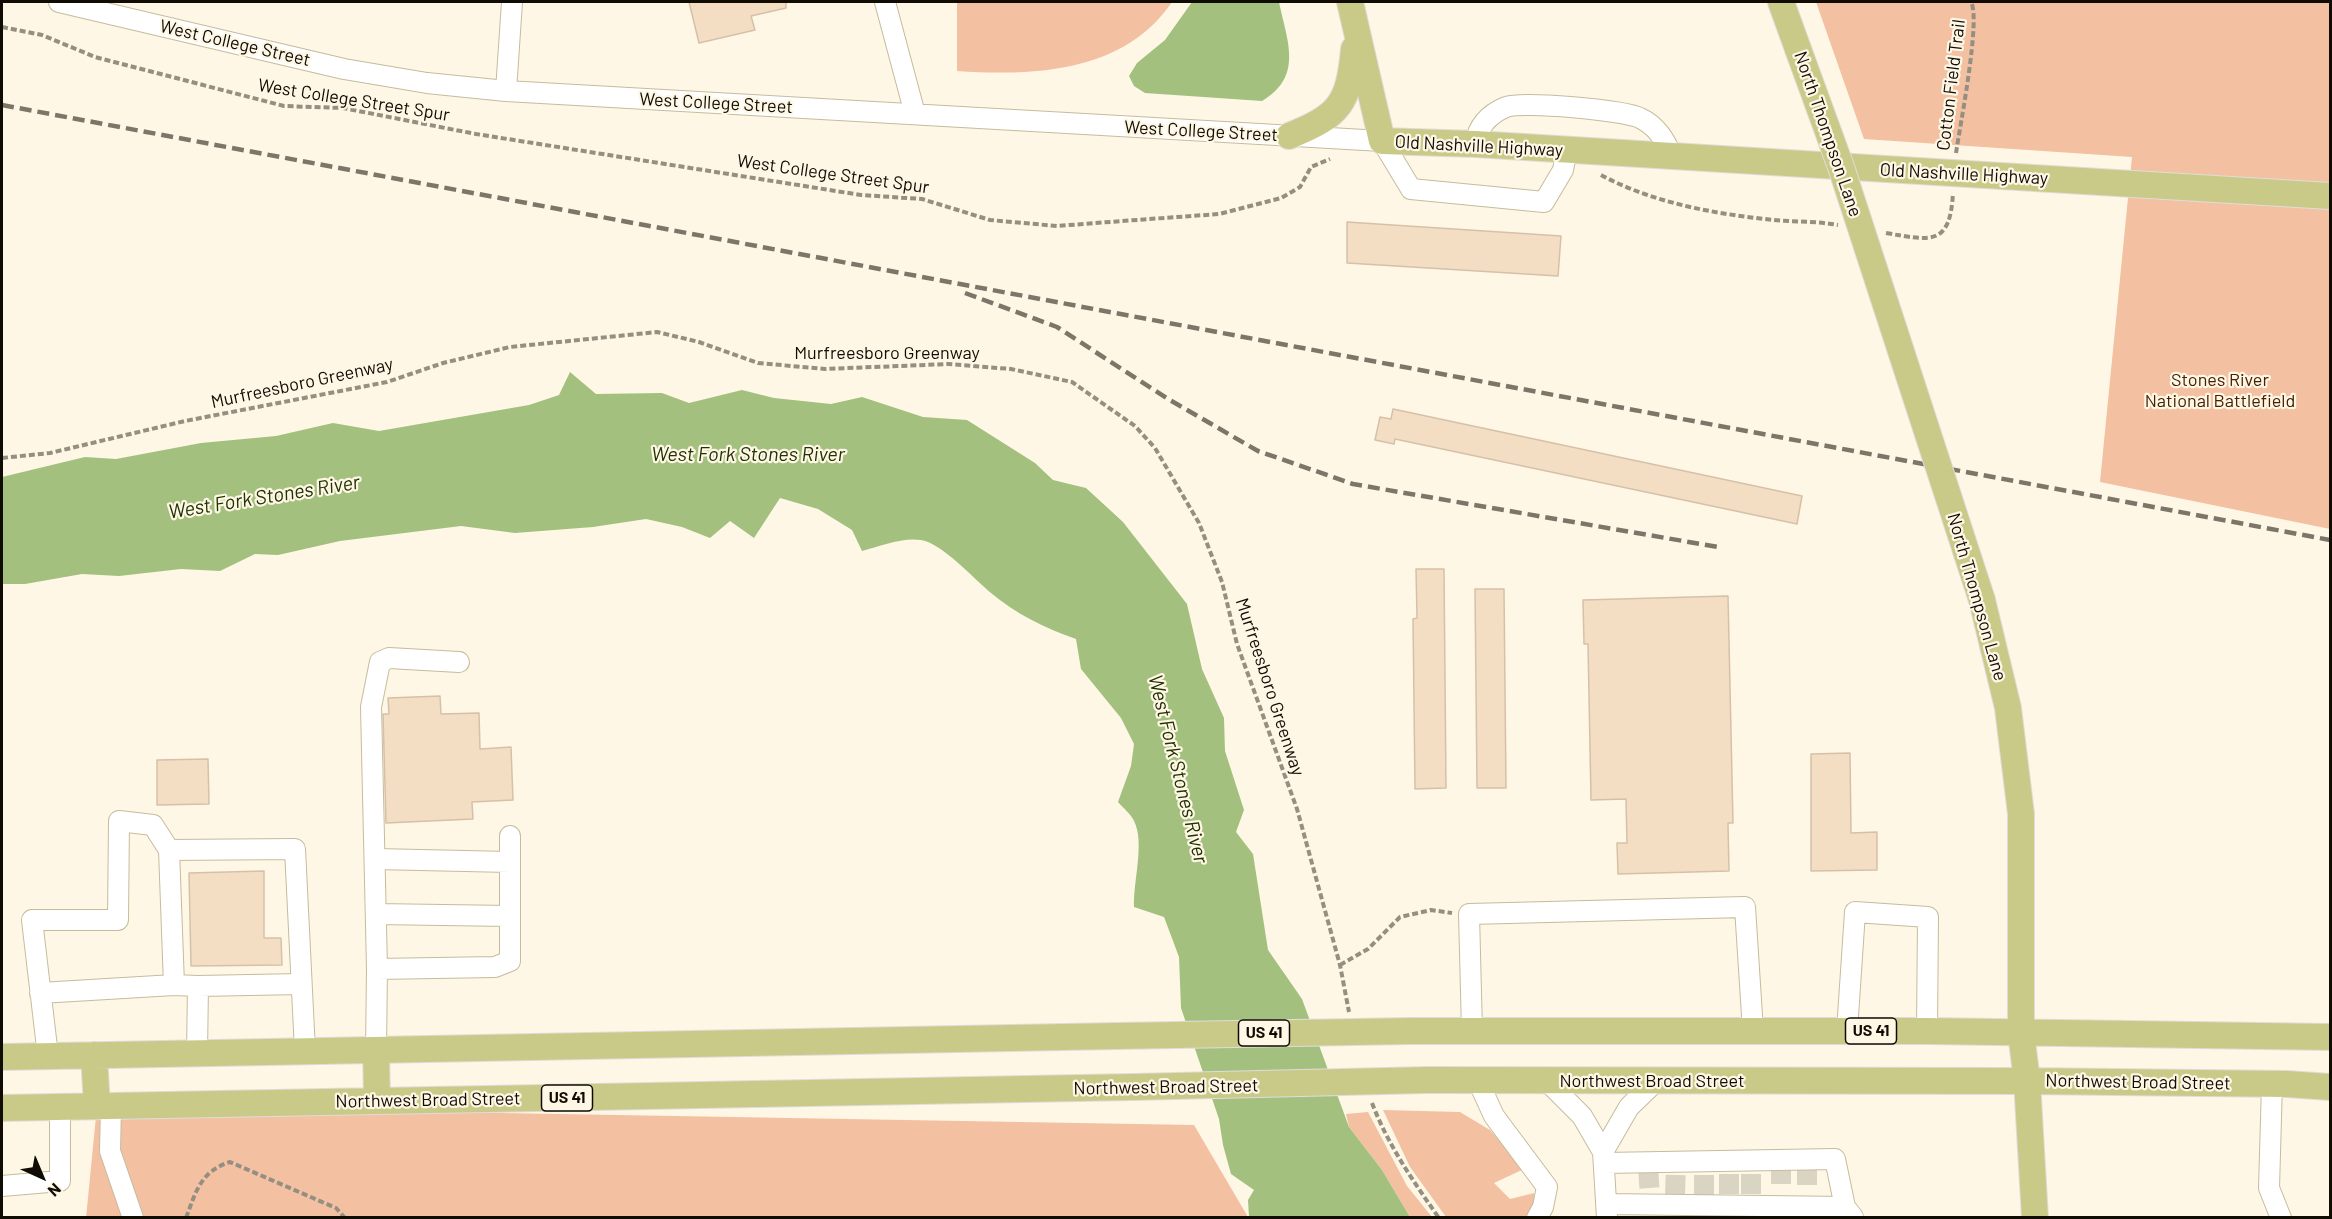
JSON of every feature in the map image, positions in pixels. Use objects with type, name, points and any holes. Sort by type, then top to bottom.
[{"type":"main road","points":[[1350,2],[1382,141]]},
{"type":"main road","name":"North Thompson Lane","points":[[1781,2],[1841,167],[1982,600],[2008,708],[2021,814],[2021,1033],[2027,1081],[2035,1218]]},
{"type":"main road","points":[[1289,136],[1323,122],[1337,109],[1352,79],[1356,28]]},
{"type":"main road","name":"Old Nashville Highway","points":[[1382,141],[1475,144],[1565,160],[1672,156],[2331,196]]},
{"type":"main road","name":"US 41","points":[[2,1057],[1412,1031],[1927,1031],[2331,1037]]},
{"type":"main road","points":[[376,1050],[376,1101]]},
{"type":"main road","points":[[94,1055],[104,1106]]},
{"type":"main road","name":"Northwest Broad Street","points":[[2,1108],[1427,1080],[2027,1081],[2272,1084],[2331,1087]]},
{"type":"street","name":"West College Street","points":[[59,2],[344,69],[427,83],[506,91],[1382,141]]},
{"type":"street","points":[[506,91],[512,2]]},
{"type":"street","points":[[885,2],[915,114]]},
{"type":"street","points":[[1475,144],[1477,132],[1486,118],[1508,106],[1545,106],[1619,112],[1641,118],[1663,135],[1672,156]]},
{"type":"street","points":[[1382,141],[1411,189],[1544,202],[1565,160]]},
{"type":"street","points":[[376,1050],[377,969],[371,707],[380,662],[389,658],[459,662]]},
{"type":"street","points":[[48,1056],[32,920],[118,920],[119,821],[153,825],[168,850],[174,985]]},
{"type":"street","points":[[377,969],[495,967],[510,961],[510,836]]},
{"type":"street","points":[[168,850],[295,849],[305,1051]]},
{"type":"street","points":[[375,858],[510,862]]},
{"type":"street","points":[[1472,1031],[1469,914],[1745,907],[1753,1031]]},
{"type":"street","points":[[1847,1031],[1855,912],[1928,917],[1927,1031]]},
{"type":"street","points":[[376,914],[510,916]]},
{"type":"street","points":[[40,993],[174,985],[302,984]]},
{"type":"street","points":[[197,1053],[198,986]]},
{"type":"street","points":[[1546,1080],[1582,1116],[1603,1158],[1606,1211],[1650,1200],[1807,1199],[1849,1212]]},
{"type":"street","points":[[1478,1081],[1494,1116],[1547,1187],[1543,1208],[1537,1218]]},
{"type":"street","points":[[1603,1158],[1629,1107],[1656,1081]]},
{"type":"street","points":[[2272,1084],[2269,1188],[2281,1218]]},
{"type":"street","points":[[104,1106],[111,1151],[133,1218]]},
{"type":"street","points":[[2,1186],[60,1181],[60,1107]]},
{"type":"street","points":[[1603,1158],[1648,1165],[1807,1162],[1834,1159],[1849,1212]]},
{"type":"path","name":"Cotton Field Trail","points":[[1955,173],[1973,32],[1974,7],[1971,2]]},
{"type":"path","name":"West College Street Spur","points":[[2,27],[42,35],[95,57],[284,106],[343,108],[476,134],[861,195],[922,199],[990,220],[1057,226],[1219,214],[1281,198],[1300,186],[1311,167],[1330,159],[1340,159]]},
{"type":"path","points":[[1565,160],[1593,171],[1629,191],[1682,205],[1752,218],[1813,220],[1847,226]]},
{"type":"path","points":[[1880,232],[1921,238],[1935,237],[1947,229],[1952,217],[1955,173]]},
{"type":"path","name":"Murfreesboro Greenway","points":[[2,458],[50,453],[185,421],[387,382],[443,363],[510,347],[657,332],[699,342],[758,363],[825,369],[948,363],[1011,369],[1072,382],[1135,426],[1155,448],[1199,523],[1222,582],[1237,644],[1297,809],[1340,965],[1351,1023]]},
{"type":"path","points":[[1340,965],[1368,949],[1400,917],[1431,910],[1469,914]]},
{"type":"path","points":[[1368,1092],[1381,1125],[1404,1169],[1439,1218]]},
{"type":"path","points":[[186,1218],[198,1186],[214,1167],[230,1162],[336,1208],[345,1218]]},
{"type":"green space","points":[[957,2],[1172,2],[1152,26],[1129,43],[1103,56],[1075,65],[1046,70],[986,72],[957,71]]},
{"type":"green space","name":"Stones River National Battlefield","points":[[1816,2],[2330,2],[2330,529],[2100,482],[2132,157],[1864,139]]},
{"type":"green space","points":[[97,1106],[1194,1125],[1248,1217],[86,1218]]},
{"type":"green space","points":[[1383,1110],[1460,1112],[1490,1130],[1524,1169],[1494,1183],[1510,1199],[1534,1193],[1534,1207],[1528,1217],[1446,1217],[1410,1167]]},
{"type":"green space","points":[[1368,1112],[1407,1186],[1432,1217],[1410,1217],[1382,1170],[1349,1127],[1346,1114]]},
{"type":"water","points":[[1192,2],[1279,2],[1289,57],[1284,80],[1275,91],[1262,101],[1145,93],[1134,86],[1129,76],[1137,63],[1165,40]]},
{"type":"water","name":"West Fork Stones River","points":[[570,372],[596,394],[662,393],[689,403],[742,390],[774,398],[831,404],[862,397],[923,417],[967,420],[1035,463],[1053,480],[1086,488],[1123,522],[1187,604],[1202,669],[1224,718],[1225,751],[1244,810],[1236,832],[1253,854],[1268,950],[1302,999],[1349,1127],[1382,1170],[1410,1217],[1249,1217],[1248,1200],[1254,1190],[1231,1174],[1219,1119],[1181,1008],[1179,957],[1164,917],[1134,907],[1139,851],[1137,830],[1131,816],[1118,802],[1131,766],[1134,744],[1121,718],[1081,669],[1076,639],[1010,608],[958,563],[929,543],[914,539],[892,542],[862,551],[852,530],[818,509],[780,498],[754,538],[730,521],[710,538],[682,527],[646,519],[593,527],[515,533],[461,526],[340,541],[278,555],[255,554],[220,571],[181,569],[119,576],[82,574],[25,584],[2,584],[2,477],[85,457],[116,459],[201,443],[276,436],[333,423],[379,431],[529,405],[559,395]]},
{"type":"building","points":[[689,2],[786,2],[786,8],[751,16],[755,30],[699,43]]},
{"type":"building","points":[[1347,222],[1561,236],[1558,276],[1347,263]]},
{"type":"building","points":[[1393,409],[1802,496],[1797,524],[1395,439],[1394,444],[1375,440],[1380,417],[1391,419]]},
{"type":"building","points":[[1416,569],[1444,569],[1446,788],[1415,789],[1413,619],[1417,618]]},
{"type":"building","points":[[1475,589],[1504,589],[1506,788],[1477,788]]},
{"type":"building","points":[[1728,596],[1733,823],[1728,823],[1729,871],[1618,874],[1617,843],[1627,843],[1626,799],[1591,800],[1588,644],[1584,644],[1583,600]]},
{"type":"building","points":[[440,696],[441,714],[479,713],[480,749],[511,747],[513,800],[472,802],[473,819],[386,823],[383,714],[389,714],[388,698]]},
{"type":"building","points":[[1850,753],[1851,833],[1877,832],[1877,870],[1811,871],[1811,754]]},
{"type":"building","points":[[208,759],[209,804],[157,805],[157,760]]},
{"type":"building","points":[[264,871],[264,938],[281,938],[282,965],[191,966],[189,873]]},
{"type":"tunnel","points":[[1781,1164],[1781,1193]]},
{"type":"tunnel","points":[[1704,1165],[1704,1195]]},
{"type":"tunnel","points":[[1729,1165],[1729,1194]]},
{"type":"tunnel","points":[[1807,1165],[1807,1193]]},
{"type":"tunnel","points":[[1675,1195],[1676,1166]]},
{"type":"tunnel","points":[[1751,1166],[1751,1194]]},
{"type":"tunnel","points":[[1648,1168],[1650,1195]]},
{"type":"railway","points":[[2,105],[2330,540]]},
{"type":"railway","points":[[965,293],[1057,327],[1168,399],[1258,451],[1353,484],[1718,547]]}]
